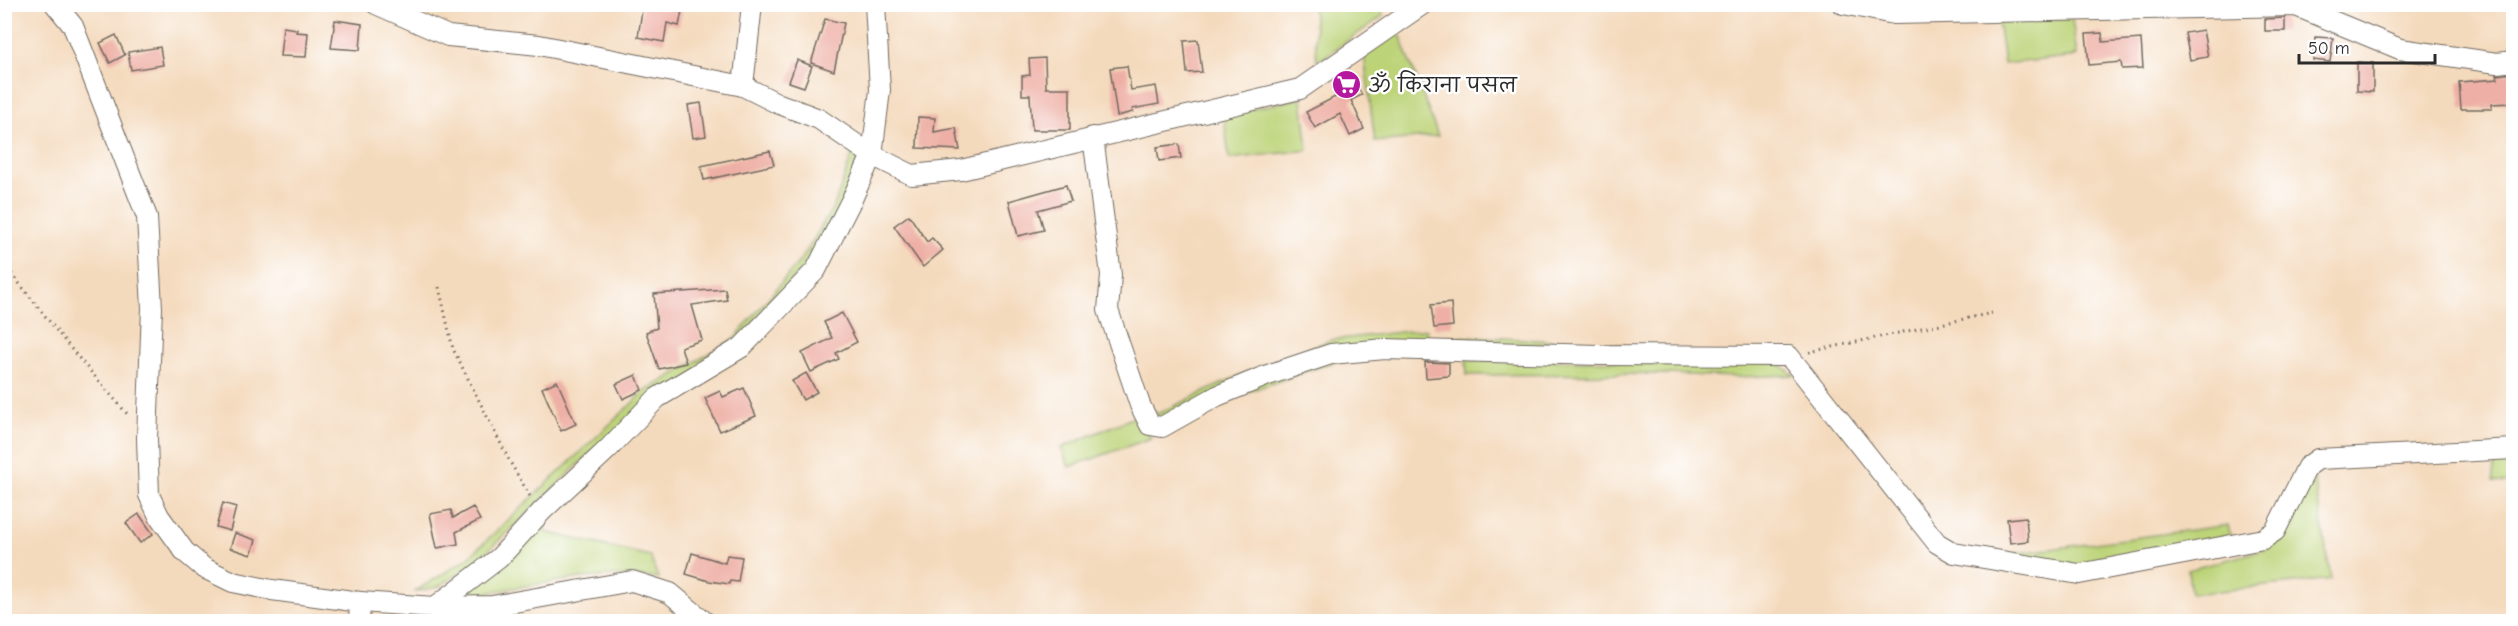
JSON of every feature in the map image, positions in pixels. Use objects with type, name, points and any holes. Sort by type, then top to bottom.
[{"type":"street","points":[[55,4],[73,26],[147,217],[152,308],[147,439],[149,495],[159,516],[185,552],[204,568],[233,582],[360,612],[492,606],[632,581],[670,593],[705,621]]},
{"type":"street","points":[[376,4],[448,36],[539,45],[743,86],[777,103],[819,119],[872,155],[912,175],[961,170],[1300,89],[1423,4]]},
{"type":"street","points":[[743,86],[752,4]]},
{"type":"street","points":[[435,607],[499,558],[542,511],[608,449],[657,398],[742,347],[816,270],[872,155],[880,90],[875,4]]},
{"type":"street","points":[[1843,4],[1894,14],[2296,6],[2400,49],[2497,63],[2514,61]]},
{"type":"street","points":[[1093,137],[1111,275],[1107,310],[1140,405],[1150,425],[1162,427],[1217,396],[1268,375],[1331,354],[1385,349],[1600,355],[1789,356],[1937,543],[1954,553],[2079,574],[2263,539],[2275,531],[2307,467],[2318,459],[2514,449]]},
{"type":"path","points":[[4,264],[147,439]]},
{"type":"path","points":[[439,287],[453,349],[526,492],[542,511]]},
{"type":"path","points":[[1789,356],[1992,313]]},
{"type":"green space","points":[[1313,5],[1381,5],[1383,16],[1317,62]]},
{"type":"green space","points":[[1998,19],[2072,19],[2077,56],[2004,64]]},
{"type":"green space","points":[[1398,29],[1438,136],[1375,142],[1364,54]]},
{"type":"green space","points":[[1302,98],[1308,150],[1229,159],[1224,115]]},
{"type":"green space","points":[[854,149],[859,155],[840,210],[807,263],[737,341],[603,441],[475,563],[438,587],[414,592],[467,559],[644,392],[734,339],[803,257],[835,204]]},
{"type":"green space","points":[[1426,329],[1428,337],[1484,337],[1624,345],[1386,344],[1163,421],[1151,419],[1145,401],[1157,414],[1256,368],[1331,340]]},
{"type":"green space","points":[[1466,360],[1777,362],[1794,375],[1736,377],[1666,374],[1467,375]]},
{"type":"green space","points":[[1139,415],[1151,438],[1069,467],[1061,448]]},
{"type":"green space","points":[[2513,456],[2513,483],[2493,482],[2494,458]]},
{"type":"green space","points":[[2313,471],[2331,579],[2191,594],[2188,570],[2266,549],[2280,538]]},
{"type":"green space","points":[[545,515],[545,532],[650,556],[658,578],[610,576],[585,578],[465,596]]},
{"type":"green space","points":[[2228,525],[2230,536],[2078,568],[1998,556]]},
{"type":"building","points":[[643,4],[683,6],[679,26],[667,23],[664,42],[638,37]]},
{"type":"building","points":[[2285,18],[2285,31],[2265,31],[2265,19]]},
{"type":"building","points":[[825,19],[844,23],[834,71],[811,63]]},
{"type":"building","points":[[335,20],[362,24],[360,50],[331,48]]},
{"type":"building","points":[[283,27],[297,29],[296,32],[308,33],[306,57],[280,56]]},
{"type":"building","points":[[2203,30],[2208,57],[2190,60],[2185,33]]},
{"type":"building","points":[[2102,33],[2103,42],[2141,39],[2143,68],[2122,69],[2121,62],[2089,65],[2086,34]]},
{"type":"building","points":[[116,35],[125,55],[110,63],[100,43]]},
{"type":"building","points":[[2315,37],[2333,38],[2330,62],[2313,60]]},
{"type":"building","points":[[1198,40],[1202,72],[1187,73],[1184,41]]},
{"type":"building","points":[[160,47],[163,65],[131,70],[128,52]]},
{"type":"building","points":[[1045,58],[1046,88],[1070,88],[1070,130],[1032,130],[1030,95],[1022,95],[1022,76],[1030,75],[1029,59]]},
{"type":"building","points":[[797,60],[812,66],[804,87],[789,82]]},
{"type":"building","points":[[2357,62],[2373,63],[2373,92],[2357,91]]},
{"type":"building","points":[[1127,66],[1131,90],[1156,86],[1159,104],[1132,109],[1133,112],[1117,116],[1110,68]]},
{"type":"building","points":[[2514,73],[2513,103],[2492,104],[2492,109],[2461,109],[2459,82],[2498,79],[2497,75]]},
{"type":"building","points":[[1355,82],[1362,95],[1351,100],[1364,129],[1350,136],[1340,114],[1315,128],[1306,112],[1341,94],[1339,91]]},
{"type":"building","points":[[701,103],[706,136],[693,138],[688,105]]},
{"type":"building","points":[[918,117],[935,118],[934,132],[956,128],[960,150],[917,148]]},
{"type":"building","points":[[1179,144],[1181,158],[1159,161],[1157,147]]},
{"type":"building","points":[[770,151],[774,165],[704,180],[701,166]]},
{"type":"building","points":[[1066,185],[1071,201],[1038,210],[1044,230],[1018,236],[1009,201]]},
{"type":"building","points":[[909,215],[927,242],[932,238],[943,250],[923,267],[894,226]]},
{"type":"building","points":[[725,289],[727,300],[692,305],[702,340],[681,347],[686,363],[659,369],[646,332],[657,328],[654,294]]},
{"type":"building","points":[[1451,303],[1453,326],[1434,328],[1431,305]]},
{"type":"building","points":[[842,313],[857,342],[836,353],[839,359],[811,372],[802,353],[832,338],[824,322]]},
{"type":"building","points":[[1425,362],[1449,363],[1449,376],[1426,378]]},
{"type":"building","points":[[806,373],[817,392],[803,400],[792,381]]},
{"type":"building","points":[[636,375],[642,390],[623,399],[616,384]]},
{"type":"building","points":[[557,381],[576,424],[561,431],[542,388]]},
{"type":"building","points":[[744,388],[756,416],[720,431],[705,398],[720,391],[723,397]]},
{"type":"building","points":[[223,503],[236,507],[230,531],[216,527]]},
{"type":"building","points":[[473,507],[480,520],[456,532],[458,544],[437,548],[430,514],[451,510],[453,518]]},
{"type":"building","points":[[139,514],[153,534],[140,543],[126,523]]},
{"type":"building","points":[[2026,517],[2028,541],[2010,543],[2007,519]]},
{"type":"building","points":[[235,533],[256,540],[251,555],[230,548]]},
{"type":"building","points":[[692,553],[725,563],[727,555],[742,557],[738,582],[730,581],[729,584],[709,581],[686,574]]},
{"type":"place","name":"ॐ किराना पसल","points":[[1346,85]]}]
